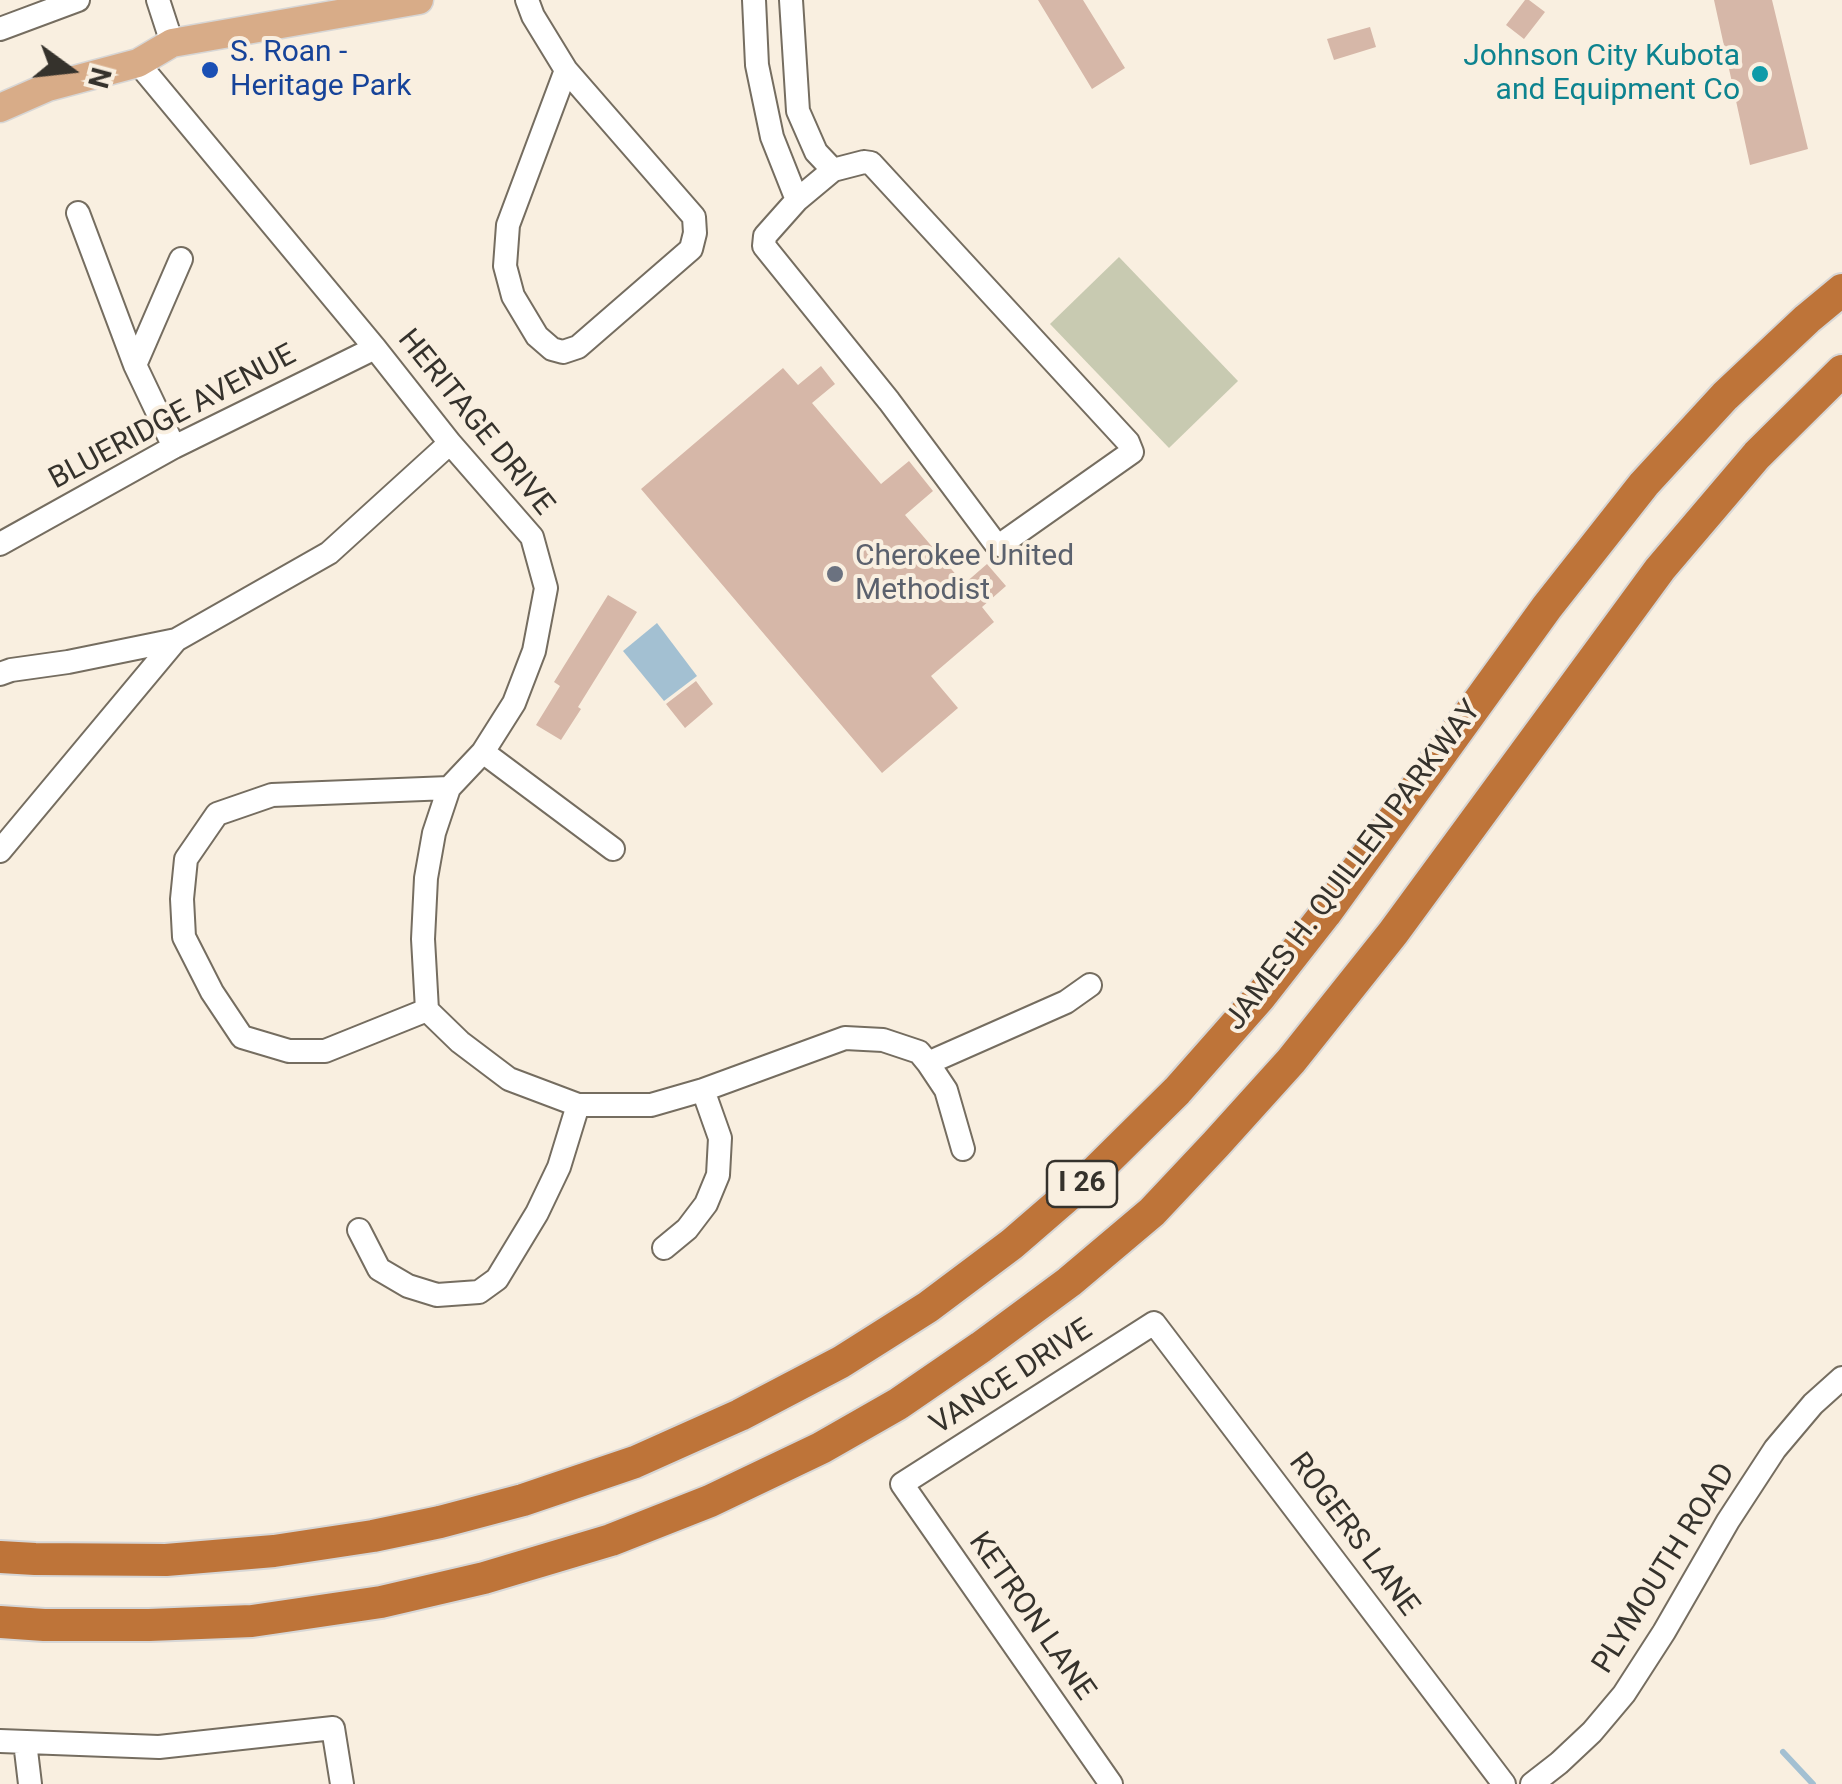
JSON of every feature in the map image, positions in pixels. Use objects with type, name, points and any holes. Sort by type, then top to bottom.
[{"type":"highway","name":"JAMES H. QUILLEN PARKWAY","points":[[0,1557],[166,1560],[274,1551],[406,1529],[524,1500],[635,1462],[740,1415],[841,1362],[928,1307],[1040,1221],[1094,1174],[1177,1091],[1260,997],[1325,914],[1547,607],[1644,484],[1725,396],[1842,290]]},
{"type":"highway","name":"I 26","points":[[0,1622],[148,1625],[252,1620],[381,1602],[484,1578],[611,1540],[710,1502],[821,1448],[898,1404],[1069,1282],[1152,1212],[1216,1144],[1291,1060],[1393,934],[1660,569],[1757,455],[1842,371]]},
{"type":"main road","points":[[0,108],[48,87],[138,63],[172,43],[419,0]]},
{"type":"street","points":[[0,29],[78,0]]},
{"type":"street","points":[[158,0],[172,43]]},
{"type":"street","points":[[527,0],[566,70],[694,217],[691,249],[578,347],[562,352],[537,336],[513,296],[504,266],[508,225],[566,70]]},
{"type":"street","points":[[754,0],[757,65],[772,137],[796,200]]},
{"type":"street","points":[[791,0],[798,112],[816,152],[833,170]]},
{"type":"street","name":"HERITAGE DRIVE","points":[[138,63],[532,537],[546,588],[534,651],[514,703],[483,752],[449,788],[434,833],[426,878],[423,940],[428,1010]]},
{"type":"street","points":[[871,163],[1128,442],[1132,452],[1000,544],[995,543],[889,400],[764,246],[766,236],[796,200],[833,170],[871,163]]},
{"type":"street","points":[[78,214],[135,365],[174,447]]},
{"type":"street","points":[[135,365],[181,259]]},
{"type":"street","name":"BLUERIDGE AVENUE","points":[[0,544],[174,447],[375,348]]},
{"type":"street","points":[[0,674],[176,640],[329,554],[450,443]]},
{"type":"street","points":[[0,850],[176,640]]},
{"type":"street","points":[[483,752],[613,849]]},
{"type":"street","points":[[449,788],[272,795],[217,814],[186,859],[184,937],[212,992],[242,1036],[289,1051],[325,1051],[428,1010],[460,1042],[509,1080],[578,1105],[651,1105],[704,1090],[845,1038],[883,1040],[919,1052],[928,1063],[946,1090],[963,1148]]},
{"type":"street","points":[[928,1063],[1066,1002],[1090,985]]},
{"type":"street","points":[[664,1248],[687,1229],[706,1204],[718,1175],[720,1138],[704,1090]]},
{"type":"street","points":[[359,1230],[378,1269],[408,1286],[437,1295],[479,1292],[498,1279],[537,1213],[559,1167],[578,1105]]},
{"type":"street","name":"VANCE DRIVE","points":[[902,1484],[1154,1323]]},
{"type":"street","name":"ROGERS LANE","points":[[1154,1323],[1504,1784]]},
{"type":"street","name":"PLYMOUTH ROAD","points":[[1532,1784],[1592,1732],[1624,1694],[1775,1449],[1813,1404],[1842,1378]]},
{"type":"street","name":"KETRON LANE","points":[[902,1484],[1111,1784]]},
{"type":"street","points":[[0,1741],[159,1747],[332,1728],[342,1784]]},
{"type":"street","points":[[25,1742],[30,1784]]},
{"type":"green space","points":[[1119,257],[1238,381],[1169,448],[1050,324]]},
{"type":"water","points":[[657,623],[697,676],[664,701],[623,651]]},
{"type":"building","points":[[1038,0],[1083,0],[1125,68],[1092,89]]},
{"type":"building","points":[[1525,0],[1545,12],[1524,39],[1506,25]]},
{"type":"building","name":"Johnson City Kubota and Equipment Co","points":[[1714,0],[1772,0],[1808,149],[1750,165]]},
{"type":"building","points":[[1370,27],[1376,47],[1334,60],[1327,39]]},
{"type":"building","name":"Cherokee United Methodist","points":[[821,366],[835,384],[812,403],[881,484],[909,461],[933,491],[905,515],[964,584],[987,564],[1006,586],[982,607],[994,622],[931,676],[958,708],[882,773],[641,489],[783,368],[798,385]]},
{"type":"building","points":[[608,595],[637,612],[561,740],[536,725],[560,686],[554,682]]},
{"type":"building","points":[[696,681],[713,704],[685,728],[666,704]]},
{"type":"waterway","points":[[1783,1752],[1813,1784]]},
{"type":"place","name":"S. Roan - Heritage Park","points":[[210,70]]},
{"type":"place","name":"Johnson City Kubota and Equipment Co","points":[[1760,74]]},
{"type":"place","name":"Cherokee United Methodist","points":[[835,574]]}]
